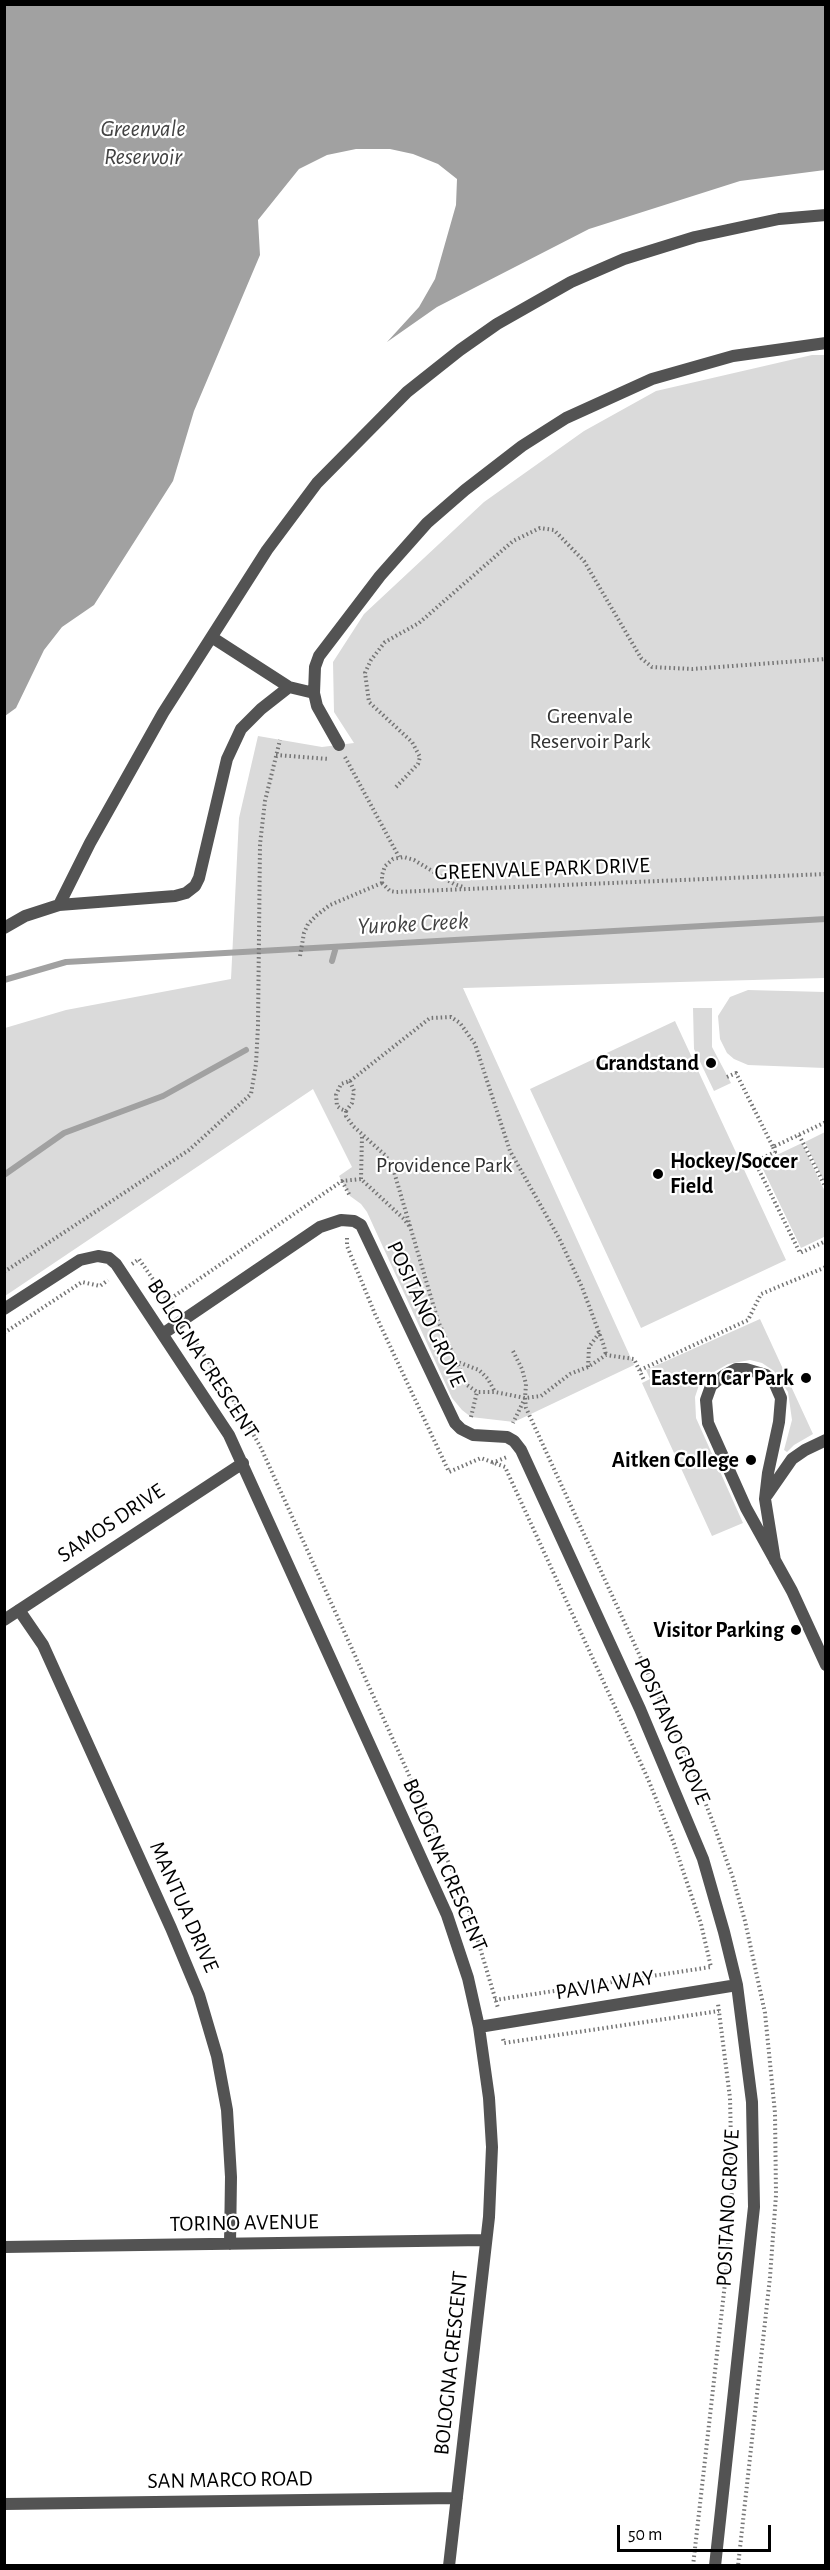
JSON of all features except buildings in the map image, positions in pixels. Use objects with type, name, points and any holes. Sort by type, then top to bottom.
[{"type":"street","points":[[59,905],[90,843],[163,713],[213,638],[267,550],[317,483],[407,392],[497,324],[571,282],[624,259],[695,237],[779,219],[825,215]]},
{"type":"street","points":[[339,745],[317,706],[314,693],[315,667],[319,656],[380,576],[427,523],[465,490],[522,446],[566,418],[652,379],[733,356],[825,343]]},
{"type":"street","points":[[213,638],[289,687],[314,693]]},
{"type":"street","points":[[4,928],[25,916],[59,905],[175,896],[186,893],[195,886],[199,878],[227,759],[241,729],[261,709],[289,687]]},
{"type":"street","name":"POSITANO GROVE","points":[[164,1333],[320,1227],[341,1220],[354,1221],[361,1225],[455,1423],[461,1430],[473,1435],[507,1437],[514,1441],[521,1450],[673,1784],[703,1859],[737,1985],[752,2102],[754,2207],[715,2565]]},
{"type":"street","name":"BOLOGNA CRESCENT","points":[[4,1309],[80,1260],[98,1256],[109,1258],[116,1264],[222,1421],[447,1914],[468,1978],[479,2027],[489,2098],[492,2147],[491,2195],[449,2565]]},
{"type":"street","points":[[776,1561],[765,1499],[779,1422],[780,1398],[774,1382],[766,1375],[746,1369],[736,1369],[711,1386],[706,1400],[706,1414],[746,1508],[776,1561],[825,1665]]},
{"type":"street","points":[[765,1499],[792,1459],[825,1440]]},
{"type":"street","name":"SAMOS DRIVE","points":[[4,1620],[243,1463]]},
{"type":"street","name":"MANTUA DRIVE","points":[[19,1610],[43,1645],[199,1995],[217,2056],[227,2110],[231,2177],[230,2244]]},
{"type":"street","name":"PAVIA WAY","points":[[479,2027],[737,1985]]},
{"type":"street","name":"TORINO AVENUE","points":[[4,2247],[485,2240]]},
{"type":"street","name":"SAN MARCO ROAD","points":[[4,2504],[457,2498]]},
{"type":"path","points":[[396,787],[418,764],[420,757],[412,742],[369,702],[365,673],[371,660],[385,642],[418,623],[513,540],[540,528],[555,530],[584,561],[641,658],[652,667],[692,669],[825,659]]},
{"type":"path","points":[[4,1272],[189,1150],[251,1094],[256,1064],[260,959],[260,844],[265,801],[280,740]]},
{"type":"path","points":[[339,745],[399,857]]},
{"type":"path","points":[[276,755],[323,757],[351,767]]},
{"type":"path","points":[[300,956],[301,944],[308,924],[317,915],[330,905],[382,884],[385,866],[399,857],[414,860],[454,884],[468,888]]},
{"type":"path","name":"GREENVALE PARK DRIVE","points":[[382,884],[390,891],[396,892],[825,874]]},
{"type":"path","points":[[346,1111],[337,1106],[336,1095],[341,1084],[350,1081],[430,1018],[451,1017],[460,1023],[475,1044],[510,1151],[567,1254],[600,1332],[606,1355]]},
{"type":"path","points":[[727,1077],[736,1073],[773,1147],[775,1152],[755,1162],[800,1253],[825,1241]]},
{"type":"path","points":[[350,1081],[354,1091],[346,1116],[362,1136],[380,1149],[392,1165],[438,1321],[467,1385],[477,1392],[495,1392],[525,1398],[541,1396],[570,1374],[588,1367],[606,1355],[634,1359],[644,1380]]},
{"type":"path","points":[[773,1147],[825,1122]]},
{"type":"path","points":[[799,1135],[825,1188]]},
{"type":"path","points":[[361,1179],[362,1136]]},
{"type":"path","points":[[167,1301],[342,1181],[361,1179],[405,1219],[412,1230]]},
{"type":"path","points":[[342,1181],[350,1196]]},
{"type":"path","points":[[346,1238],[347,1246],[375,1314],[449,1472],[481,1458],[505,1467],[648,1779],[690,1891],[701,1924],[711,1967],[495,2000]]},
{"type":"path","points":[[132,1264],[139,1259],[174,1310]]},
{"type":"path","points":[[640,1370],[748,1320],[761,1294],[825,1267]]},
{"type":"path","points":[[4,1333],[82,1282],[100,1286],[108,1280]]},
{"type":"path","points":[[188,1332],[239,1409],[261,1448],[461,1890],[483,1952],[498,2008]]},
{"type":"path","points":[[588,1367],[589,1347],[600,1332]]},
{"type":"path","points":[[513,1351],[526,1384],[525,1398],[529,1415]]},
{"type":"path","points":[[455,1361],[479,1370],[488,1379],[495,1392]]},
{"type":"path","points":[[471,1417],[477,1392]]},
{"type":"path","points":[[507,1437],[525,1398]]},
{"type":"path","points":[[432,1434],[438,1431]]},
{"type":"path","points":[[492,1463],[507,1457]]},
{"type":"path","points":[[693,2565],[725,2283],[732,2189],[730,2098],[718,2004]]},
{"type":"path","points":[[503,2037],[504,2043],[719,2011]]},
{"type":"green space","name":"Greenvale Reservoir Park","points":[[812,355],[825,355],[825,978],[463,988],[634,1365],[514,1422],[471,1417],[462,1410],[452,1398],[367,1212],[350,1196],[339,1176],[352,1167],[313,1089],[5,1296],[5,1028],[66,1010],[231,979],[239,818],[258,736],[322,747],[354,743],[334,712],[333,662],[364,614],[484,502],[584,431],[656,391]]},
{"type":"green space","points":[[748,990],[825,992],[825,1068],[748,1065],[727,1053],[720,1039],[718,1016],[730,997]]},
{"type":"green space","name":"Grandstand","points":[[693,1008],[712,1008],[712,1047],[731,1083],[714,1091],[694,1049]]},
{"type":"green space","name":"Hockey/Soccer Field","points":[[675,1021],[786,1260],[641,1328],[530,1089]]},
{"type":"green space","points":[[825,1132],[825,1184],[805,1142]]},
{"type":"green space","points":[[802,1143],[825,1192],[826,1236],[801,1248],[760,1163]]},
{"type":"green space","points":[[760,1319],[813,1434],[787,1452],[784,1450],[792,1420],[788,1392],[774,1371],[762,1363],[750,1360],[728,1364],[707,1376],[699,1385],[695,1397],[696,1418],[743,1523],[712,1536],[642,1383],[650,1379],[646,1370]]},
{"type":"water","name":"Greenvale Reservoir","points":[[5,4],[825,5],[825,170],[740,181],[589,229],[437,307],[387,342],[419,307],[435,279],[456,205],[457,179],[438,164],[413,154],[390,149],[356,149],[327,155],[299,169],[258,220],[260,255],[194,411],[173,481],[94,605],[62,627],[44,650],[16,708],[5,716]]},
{"type":"waterway","name":"Yuroke Creek","points":[[4,980],[66,962],[826,919]]},
{"type":"waterway","points":[[332,961],[336,947]]},
{"type":"waterway","points":[[4,1175],[64,1133],[163,1096],[246,1050]]},
{"type":"place","name":"Grandstand","points":[[711,1063]]},
{"type":"place","name":"Hockey/Soccer Field","points":[[658,1174]]},
{"type":"place","name":"Eastern Car Park","points":[[806,1378]]},
{"type":"place","name":"Aitken College","points":[[751,1460]]},
{"type":"place","name":"Visitor Parking","points":[[796,1630]]},
{"type":"park label","name":"Providence Park","points":[[444,1165]]}]
